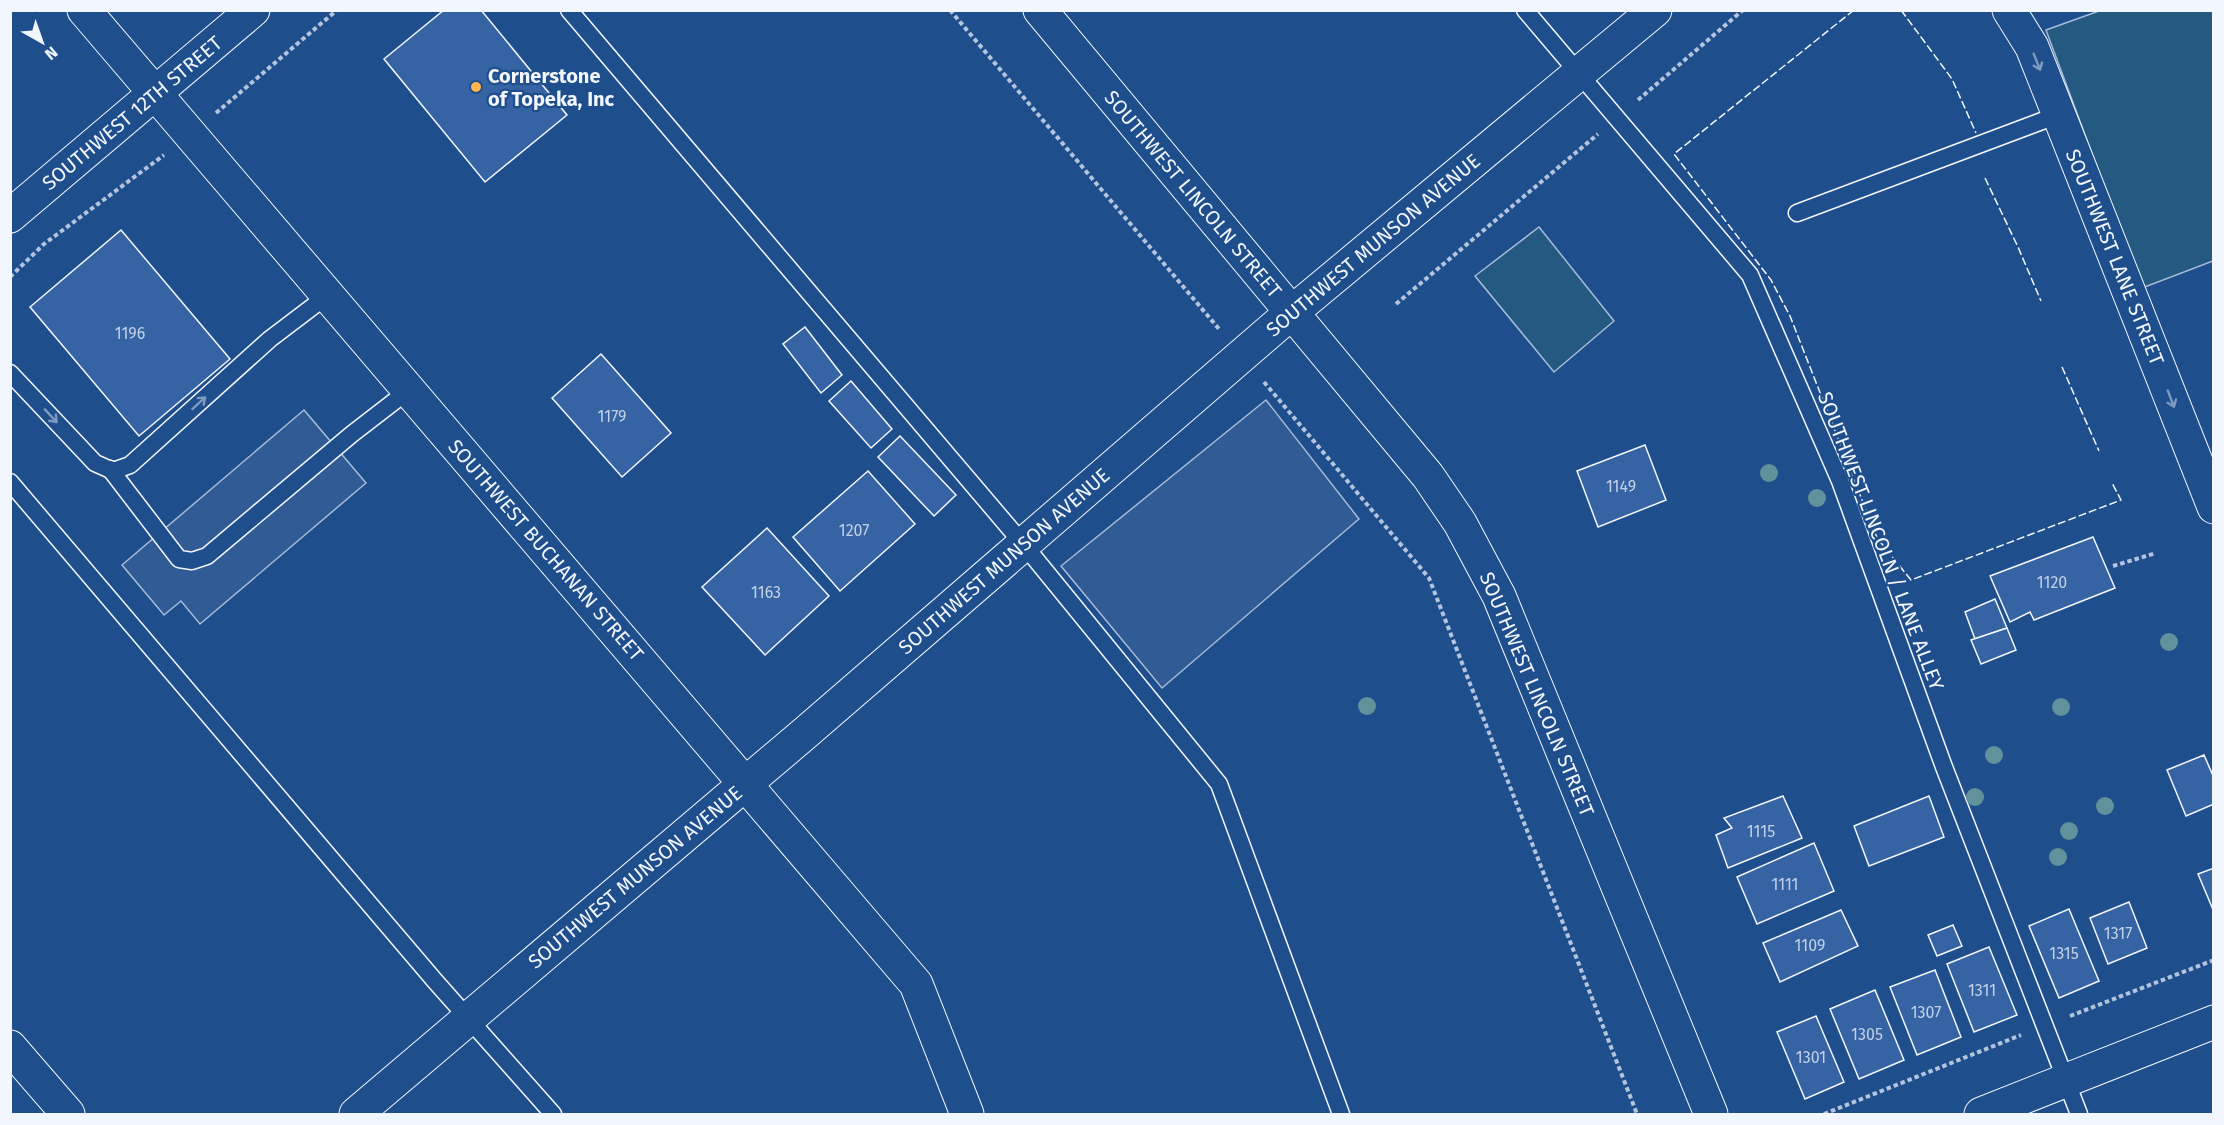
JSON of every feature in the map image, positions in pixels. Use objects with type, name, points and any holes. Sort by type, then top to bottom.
[{"type":"street","name":"SOUTHWEST BUCHANAN STREET","points":[[84,10],[916,984],[967,1114]]},
{"type":"street","name":"SOUTHWEST 12TH STREET","points":[[10,216],[253,10]]},
{"type":"street","name":"SOUTHWEST LINCOLN STREET","points":[[1040,10],[1428,476],[1460,522],[1499,596],[1711,1114]]},
{"type":"street","name":"SOUTHWEST MUNSON AVENUE","points":[[356,1114],[1024,545],[1291,313],[1654,10]]},
{"type":"street","name":"SOUTHWEST LANE STREET","points":[[2009,10],[2031,47],[2214,507]]},
{"type":"street","points":[[1981,1114],[2214,1022]]},
{"type":"street","points":[[10,1047],[68,1114]]},
{"type":"lane","points":[[568,10],[1024,545],[1219,784],[1341,1114]]},
{"type":"lane","name":"SOUTHWEST LINCOLN / LANE ALLEY","points":[[1525,10],[1750,275],[1840,482],[1944,767],[2079,1114]]},
{"type":"lane","points":[[1797,213],[2058,115]]},
{"type":"lane","points":[[10,373],[95,463],[113,471],[130,465],[270,339],[327,295]]},
{"type":"lane","points":[[110,469],[179,559],[192,561],[207,555],[352,434],[409,390]]},
{"type":"lane","points":[[10,482],[468,1019],[553,1114]]},
{"type":"path","points":[[950,10],[1429,578],[1637,1114]]},
{"type":"path","points":[[1396,304],[1743,10]]},
{"type":"path","points":[[2113,566],[2156,553]]},
{"type":"shaded area","points":[[2099,11],[2213,11],[2213,261],[2142,288],[2046,30]]},
{"type":"shaded area","points":[[1539,227],[1614,321],[1554,372],[1475,276]]},
{"type":"shaded area","points":[[1266,400],[1359,519],[1162,688],[1061,566]]},
{"type":"shaded area","points":[[304,410],[366,483],[200,624],[181,601],[164,615],[122,565]]},
{"type":"building","name":"Cornerstone of Topeka, Inc","points":[[444,10],[481,10],[567,115],[485,182],[384,59]]},
{"type":"building","points":[[121,230],[230,359],[139,436],[30,307]]},
{"type":"building","points":[[805,327],[842,375],[821,393],[783,344]]},
{"type":"building","points":[[601,354],[671,433],[622,477],[552,398]]},
{"type":"building","points":[[851,381],[892,429],[871,448],[829,401]]},
{"type":"building","points":[[900,436],[956,495],[934,516],[878,457]]},
{"type":"building","points":[[1645,445],[1666,500],[1598,527],[1577,471]]},
{"type":"building","points":[[868,471],[915,524],[840,591],[793,537]]},
{"type":"building","points":[[767,528],[829,596],[765,655],[702,587]]},
{"type":"building","points":[[2093,537],[2115,588],[2034,620],[2030,612],[2010,622],[1990,576]]},
{"type":"building","points":[[1995,599],[2007,628],[1975,639],[1965,612]]},
{"type":"building","points":[[2007,628],[2016,650],[1981,664],[1971,640]]},
{"type":"building","points":[[2204,755],[2214,778],[2214,804],[2186,816],[2167,770]]},
{"type":"building","points":[[1783,796],[1802,838],[1728,868],[1716,835],[1732,828],[1724,818]]},
{"type":"building","points":[[1929,796],[1944,837],[1869,866],[1854,826]]},
{"type":"building","points":[[1814,843],[1834,891],[1757,924],[1737,877]]},
{"type":"building","points":[[2214,868],[2214,912],[2198,874]]},
{"type":"building","points":[[2129,902],[2147,948],[2108,964],[2090,918]]},
{"type":"building","points":[[2069,909],[2099,981],[2059,998],[2029,926]]},
{"type":"building","points":[[1841,910],[1858,946],[1780,982],[1763,943]]},
{"type":"building","points":[[1953,925],[1962,946],[1937,956],[1928,935]]},
{"type":"building","points":[[1989,947],[2017,1015],[1974,1032],[1947,964]]},
{"type":"building","points":[[1935,970],[1961,1037],[1917,1055],[1890,987]]},
{"type":"building","points":[[1875,990],[1904,1060],[1859,1079],[1830,1009]]},
{"type":"building","points":[[1816,1016],[1844,1082],[1805,1099],[1777,1032]]},
{"type":"fence","points":[[1854,10],[1674,154],[1771,280],[1790,316],[1877,538],[1911,580],[2121,500],[2112,483]]},
{"type":"fence","points":[[1901,10],[1952,79],[1976,133]]},
{"type":"fence","points":[[1985,178],[2041,301]]},
{"type":"fence","points":[[2062,367],[2099,451]]},
{"type":"place","name":"Cornerstone of Topeka, Inc","points":[[476,87]]}]
